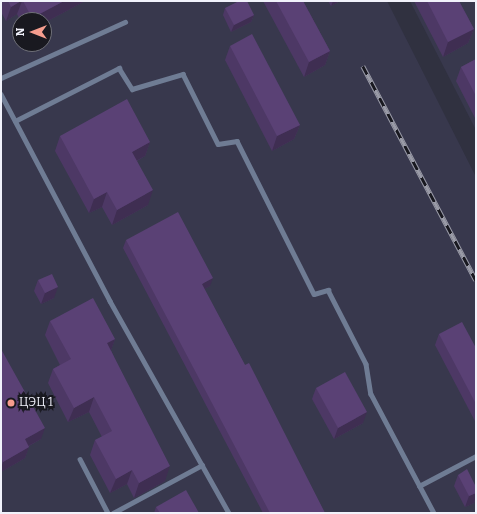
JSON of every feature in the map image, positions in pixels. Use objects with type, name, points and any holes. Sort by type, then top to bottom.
[{"type":"lane","points":[[1,78],[125,22]]},
{"type":"lane","points":[[15,121],[119,68],[132,89],[183,74],[218,144],[237,141],[314,294],[328,290],[366,364],[371,394],[434,513]]},
{"type":"lane","points":[[1,94],[110,301],[230,513]]},
{"type":"lane","points":[[419,486],[476,456]]},
{"type":"lane","points":[[80,459],[108,513]]},
{"type":"lane","points":[[113,513],[123,511],[202,465]]},
{"type":"shaded area","points":[[1,1],[387,1],[476,177],[476,513],[1,513]]},
{"type":"shaded area","points":[[410,1],[476,1],[476,130]]},
{"type":"building","points":[[8,1],[21,1],[11,7]]},
{"type":"building","points":[[23,1],[64,1],[43,12],[29,12]]},
{"type":"building","points":[[239,1],[247,1],[254,15],[234,25],[225,8]]},
{"type":"building","points":[[276,1],[303,1],[330,51],[309,62]]},
{"type":"building","points":[[427,1],[459,1],[474,29],[448,42]]},
{"type":"building","points":[[252,34],[300,125],[277,136],[230,46]]},
{"type":"building","points":[[476,59],[476,96],[461,67]]},
{"type":"building","points":[[127,99],[150,142],[132,152],[153,190],[117,210],[107,192],[94,199],[60,136]]},
{"type":"building","points":[[178,212],[213,278],[202,284],[245,365],[249,363],[325,513],[270,513],[126,240]]},
{"type":"building","points":[[52,274],[58,287],[45,293],[38,280]]},
{"type":"building","points":[[93,298],[115,339],[107,343],[170,466],[139,483],[132,470],[116,479],[95,440],[112,431],[94,397],[74,408],[53,369],[71,359],[50,321]]},
{"type":"building","points":[[462,322],[476,348],[476,404],[439,334]]},
{"type":"building","name":"ЦЭЦ 1","points":[[1,349],[45,428],[25,439],[29,447],[3,462],[1,458]]},
{"type":"building","points":[[345,372],[367,412],[338,428],[316,388]]},
{"type":"building","points":[[467,469],[476,487],[476,493],[469,496],[458,475]]},
{"type":"building","points":[[186,490],[199,513],[160,513],[156,507]]},
{"type":"railway","points":[[363,66],[476,280]]},
{"type":"place","name":"ЦЭЦ 1","points":[[11,403]]}]
